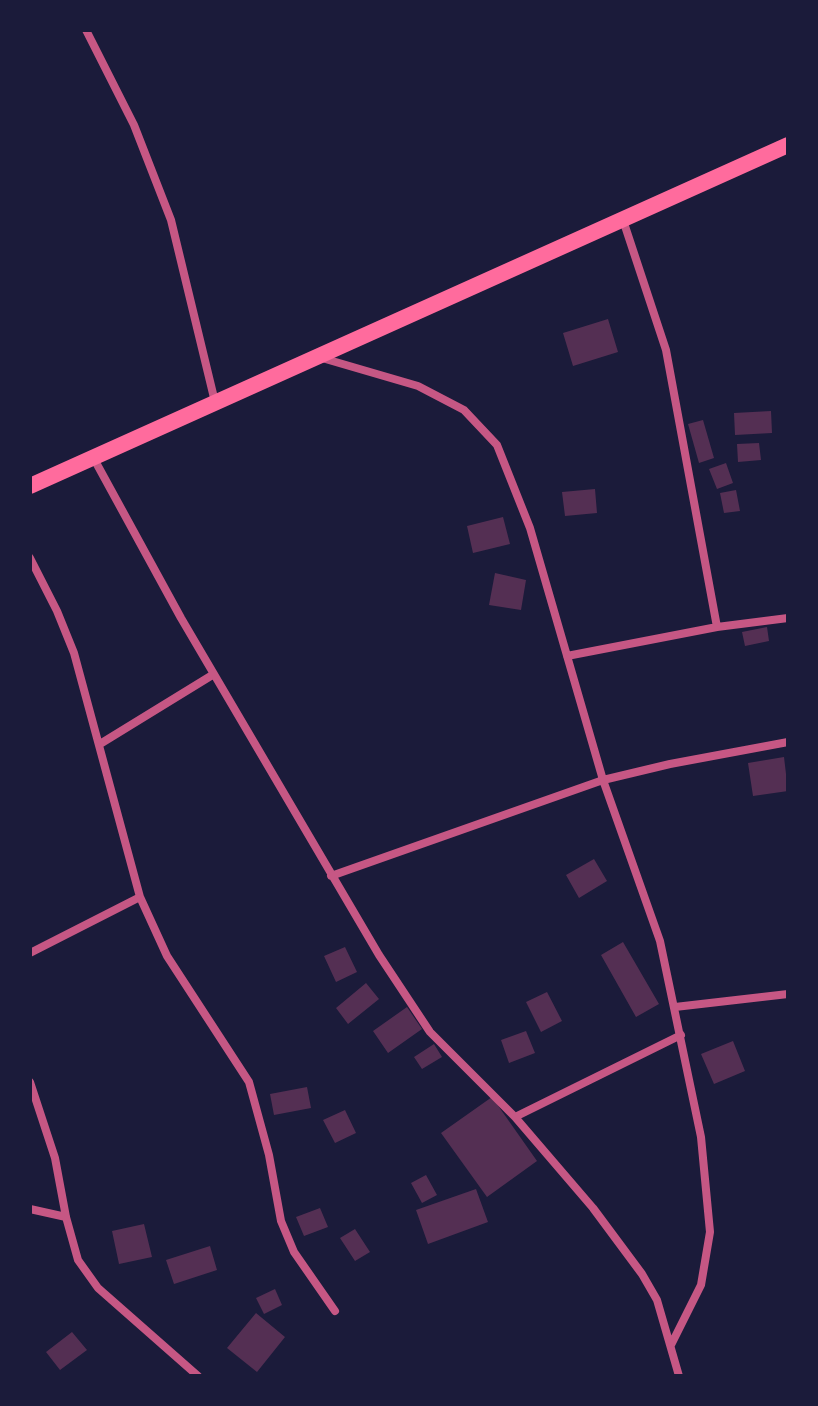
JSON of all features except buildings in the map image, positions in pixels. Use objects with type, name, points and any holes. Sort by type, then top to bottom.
[{"type":"highway","points":[[30,486],[788,145]]},
{"type":"street","points":[[86,30],[134,125],[171,220],[215,402]]},
{"type":"street","points":[[623,219],[666,350],[717,627]]},
{"type":"street","points":[[316,356],[418,386],[464,410],[497,445],[530,528],[603,780],[660,941],[701,1137],[710,1232],[701,1285],[671,1345]]},
{"type":"street","points":[[93,457],[214,674],[379,955],[430,1032],[515,1117],[593,1208],[642,1274],[657,1300],[679,1376]]},
{"type":"street","points":[[30,558],[74,653],[140,897],[167,956],[249,1082],[269,1155],[281,1221],[294,1252],[335,1311]]},
{"type":"street","points":[[567,656],[717,627],[788,618]]},
{"type":"street","points":[[100,744],[214,674]]},
{"type":"street","points":[[331,876],[603,780],[788,742]]},
{"type":"street","points":[[30,953],[140,897]]},
{"type":"street","points":[[675,1007],[788,994]]},
{"type":"street","points":[[515,1117],[681,1035]]},
{"type":"street","points":[[30,1082],[55,1158],[78,1260],[98,1288],[198,1376]]},
{"type":"street","points":[[30,1209],[66,1217]]}]
